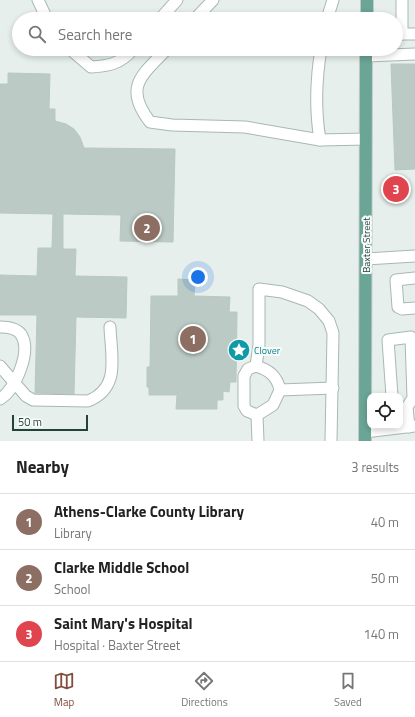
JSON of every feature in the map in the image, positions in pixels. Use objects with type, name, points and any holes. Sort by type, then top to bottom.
[{"type":"main road","points":[[367,0],[367,12]]},
{"type":"main road","name":"Baxter Street","points":[[365,437],[366,56]]},
{"type":"street","points":[[38,0],[44,12]]},
{"type":"street","points":[[166,12],[177,0]]},
{"type":"street","points":[[202,12],[213,0]]},
{"type":"street","points":[[329,12],[333,0]]},
{"type":"street","points":[[401,12],[402,0]]},
{"type":"street","points":[[403,34],[415,34]]},
{"type":"street","points":[[403,54],[415,54]]},
{"type":"street","points":[[78,56],[91,67],[109,66],[126,56]]},
{"type":"street","points":[[160,56],[139,78],[136,95],[140,110],[150,122],[172,125],[245,127],[320,140],[366,139]]},
{"type":"street","points":[[320,56],[316,116],[320,140]]},
{"type":"street","points":[[366,259],[415,256]]},
{"type":"street","points":[[415,278],[396,280],[399,309],[415,308]]},
{"type":"street","points":[[256,366],[259,345],[259,289],[297,296],[319,308],[327,316],[333,333],[331,441]]},
{"type":"street","points":[[0,327],[11,328],[22,336],[24,360],[15,382],[5,396],[0,399]]},
{"type":"street","points":[[0,366],[26,396],[38,401],[88,401],[96,398],[109,385],[112,374],[110,327]]},
{"type":"street","points":[[365,437],[412,426],[404,407],[413,398],[411,338],[388,340],[392,393]]},
{"type":"street","points":[[256,366],[269,371],[275,377],[280,390],[273,405],[257,414],[247,411],[244,406],[244,376],[248,369],[256,366]]},
{"type":"street","points":[[280,390],[333,388]]},
{"type":"street","points":[[257,414],[258,441]]},
{"type":"building","points":[[391,64],[415,64],[415,169],[395,170]]},
{"type":"building","points":[[8,73],[50,74],[49,109],[55,109],[55,121],[66,124],[74,129],[80,137],[84,148],[175,149],[173,242],[120,241],[121,215],[63,214],[63,249],[76,249],[75,276],[127,277],[126,318],[76,317],[74,394],[35,393],[37,315],[0,315],[0,275],[37,276],[38,248],[52,248],[53,214],[0,213],[0,84],[8,84]]},
{"type":"building","points":[[178,279],[195,280],[194,296],[230,297],[229,312],[237,312],[236,382],[230,382],[229,392],[223,391],[223,400],[217,400],[217,409],[176,409],[177,395],[149,395],[149,387],[147,387],[147,367],[150,367],[151,296],[178,296]]},
{"type":"place","name":"Saint Mary's Hospital","points":[[396,189]]},
{"type":"place","name":"Clarke Middle School","points":[[147,228]]},
{"type":"place","name":"Athens-Clarke County Library","points":[[193,339]]},
{"type":"place","name":"Clover","points":[[239,350]]}]
